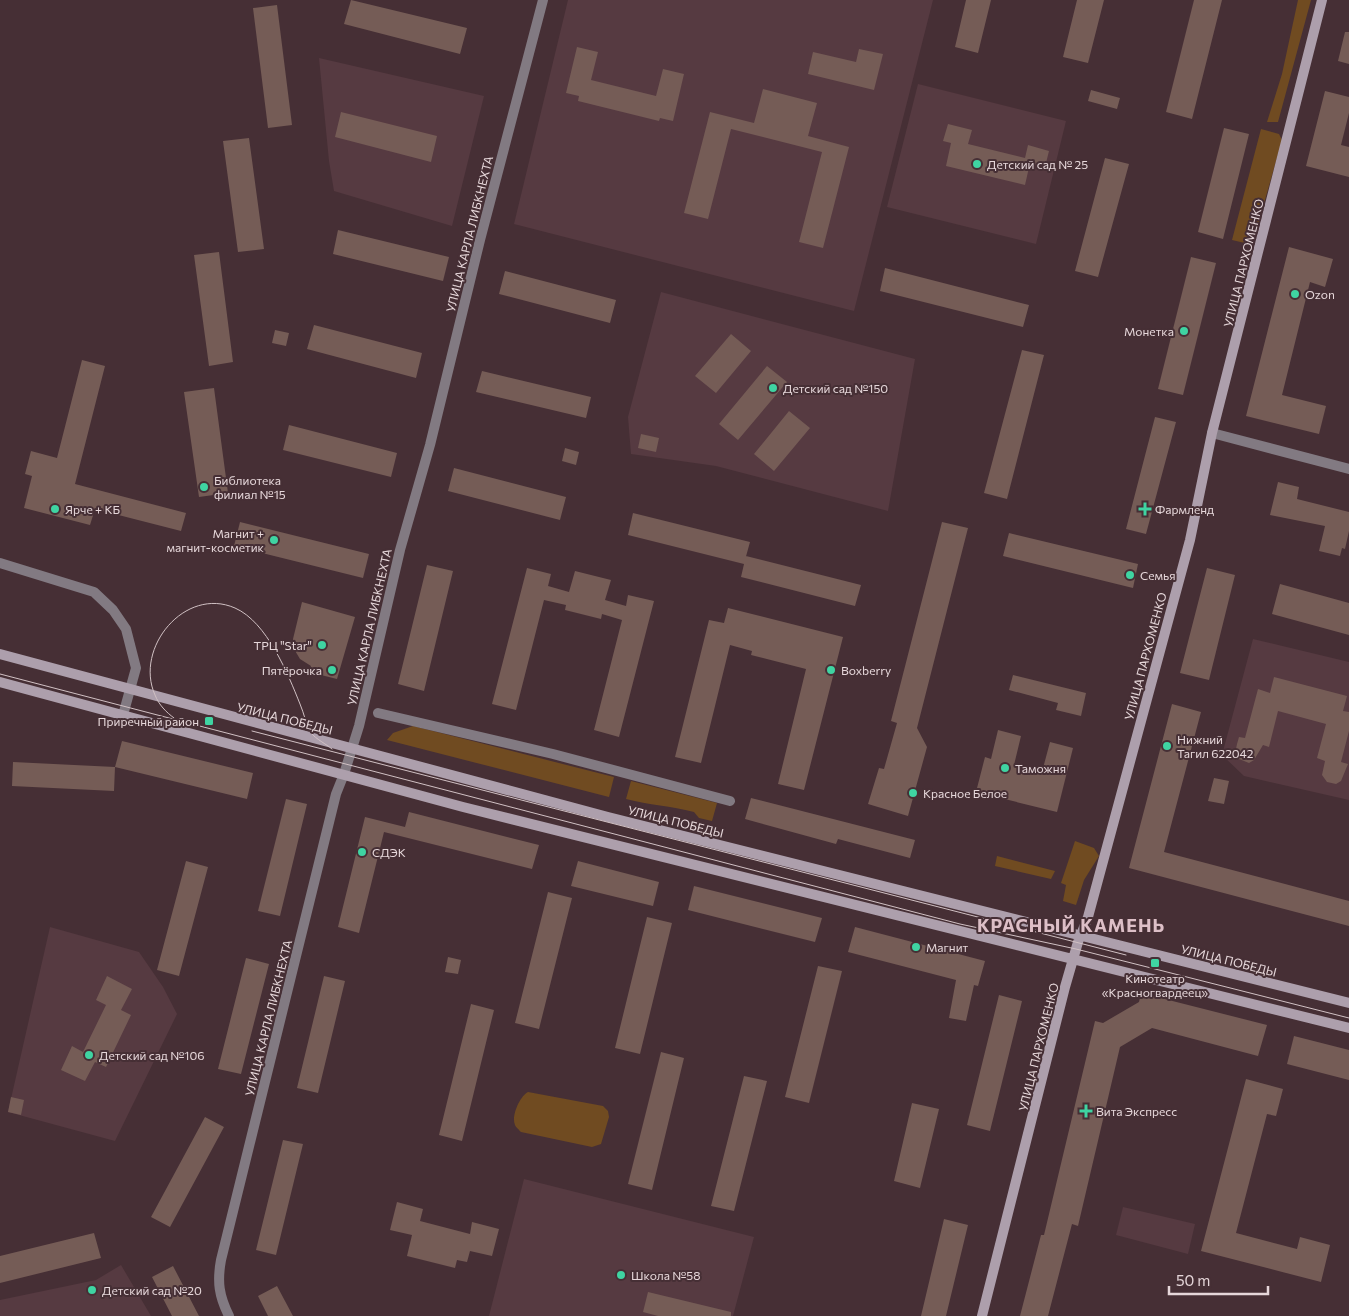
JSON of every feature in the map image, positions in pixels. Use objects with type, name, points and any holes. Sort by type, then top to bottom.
[{"type":"main road","name":"УЛИЦА ПАРХОМЕНКО","points":[[982,1316],[1072,959],[1088,917],[1188,548],[1212,433],[1322,0]]},
{"type":"main road","name":"УЛИЦА ПОБЕДЫ","points":[[0,654],[228,717],[352,748],[608,817],[1349,1003]]},
{"type":"main road","points":[[0,682],[471,809],[1349,1028]]},
{"type":"street","name":"УЛИЦА КАРЛА ЛИБКНЕХТА","points":[[229,1316],[220,1299],[217,1278],[221,1260],[336,794],[352,748],[395,566],[430,445],[480,240],[543,0]]},
{"type":"street","points":[[1212,433],[1349,469]]},
{"type":"street","points":[[3,563],[94,592],[113,610],[126,629],[136,668],[123,715]]},
{"type":"street","points":[[378,713],[553,754],[730,801]]},
{"type":"shaded area","points":[[568,0],[933,0],[854,311],[514,224]]},
{"type":"shaded area","points":[[1298,0],[1311,0],[1278,122],[1267,122],[1282,74]]},
{"type":"shaded area","points":[[319,58],[484,96],[452,226],[334,191],[329,161]]},
{"type":"shaded area","name":"Детский сад № 25","points":[[918,84],[1066,121],[1036,244],[887,207]]},
{"type":"shaded area","points":[[1261,129],[1279,134],[1282,140],[1253,242],[1249,244],[1232,240]]},
{"type":"shaded area","name":"Детский сад №150","points":[[661,292],[915,359],[888,511],[716,466],[631,454],[628,417]]},
{"type":"shaded area","points":[[1253,639],[1349,662],[1349,800],[1244,776],[1222,755]]},
{"type":"shaded area","points":[[413,726],[614,777],[609,797],[387,740],[393,733]]},
{"type":"shaded area","points":[[631,781],[717,803],[712,821],[699,818],[694,812],[626,799]]},
{"type":"shaded area","points":[[1075,841],[1094,848],[1099,856],[1084,880],[1076,905],[1063,901],[1066,885],[1061,883]]},
{"type":"shaded area","points":[[997,856],[1055,871],[1051,879],[995,866]]},
{"type":"shaded area","name":"Детский сад №106","points":[[50,927],[139,952],[163,987],[177,1014],[115,1141],[8,1112]]},
{"type":"shaded area","points":[[528,1092],[603,1106],[608,1111],[609,1117],[601,1144],[592,1147],[521,1132],[515,1126],[514,1117],[519,1102]]},
{"type":"shaded area","name":"Школа №58","points":[[524,1179],[754,1237],[733,1316],[489,1316]]},
{"type":"shaded area","points":[[1123,1207],[1195,1224],[1188,1254],[1116,1235]]},
{"type":"shaded area","name":"Детский сад №20","points":[[121,1265],[151,1316],[0,1316],[0,1300],[96,1280]]},
{"type":"building","points":[[351,0],[467,28],[460,54],[344,24]]},
{"type":"building","points":[[966,0],[991,0],[978,53],[955,47]]},
{"type":"building","points":[[1077,0],[1104,0],[1088,63],[1063,57]]},
{"type":"building","points":[[1194,0],[1222,0],[1192,119],[1166,112]]},
{"type":"building","points":[[277,5],[292,125],[268,128],[253,8]]},
{"type":"building","points":[[1345,32],[1349,32],[1349,64],[1338,61]]},
{"type":"building","points":[[577,47],[598,52],[591,80],[656,96],[663,69],[684,74],[673,121],[660,118],[659,121],[578,101],[579,96],[566,93]]},
{"type":"building","points":[[859,49],[883,54],[874,90],[808,74],[813,52],[856,62]]},
{"type":"building","points":[[763,89],[817,103],[808,136],[849,147],[823,248],[799,242],[822,152],[731,129],[708,219],[684,213],[710,112],[754,123]]},
{"type":"building","points":[[1091,90],[1120,98],[1117,109],[1088,101]]},
{"type":"building","points":[[1325,91],[1349,97],[1349,113],[1341,145],[1349,147],[1349,177],[1306,166]]},
{"type":"building","points":[[341,112],[437,136],[431,162],[335,137]]},
{"type":"building","points":[[948,124],[972,130],[968,144],[1025,158],[1028,145],[1049,151],[1045,167],[1030,163],[1025,185],[946,166],[951,143],[943,141]]},
{"type":"building","points":[[1224,128],[1249,134],[1223,239],[1198,232]]},
{"type":"building","points":[[249,138],[264,249],[238,252],[223,141]]},
{"type":"building","points":[[1105,158],[1129,164],[1098,277],[1075,271]]},
{"type":"building","points":[[338,230],[449,257],[443,281],[333,254]]},
{"type":"building","points":[[1289,247],[1333,259],[1325,287],[1310,282],[1282,395],[1326,406],[1319,434],[1246,416]]},
{"type":"building","points":[[219,252],[233,362],[209,366],[194,255]]},
{"type":"building","points":[[1191,257],[1216,263],[1183,395],[1158,389]]},
{"type":"building","points":[[885,268],[1029,305],[1023,327],[880,291]]},
{"type":"building","points":[[505,271],[616,300],[610,323],[499,294]]},
{"type":"building","points":[[314,325],[422,353],[416,378],[307,349]]},
{"type":"building","points":[[275,330],[289,333],[286,346],[272,343]]},
{"type":"building","points":[[731,334],[751,351],[716,393],[695,376]]},
{"type":"building","points":[[1022,350],[1044,355],[1007,499],[984,493]]},
{"type":"building","points":[[82,360],[105,366],[75,484],[186,513],[181,531],[95,509],[90,525],[24,508],[32,476],[25,474],[31,451],[57,458]]},
{"type":"building","points":[[767,366],[787,382],[738,440],[719,424]]},
{"type":"building","points":[[482,371],[591,397],[586,418],[476,392]]},
{"type":"building","points":[[214,388],[228,493],[199,497],[184,392]]},
{"type":"building","points":[[789,411],[810,428],[774,471],[754,454]]},
{"type":"building","points":[[1155,417],[1176,422],[1146,534],[1126,529]]},
{"type":"building","points":[[289,425],[397,453],[391,477],[283,450]]},
{"type":"building","points":[[641,434],[659,438],[656,452],[638,448]]},
{"type":"building","points":[[565,448],[579,452],[576,465],[562,461]]},
{"type":"building","points":[[454,468],[566,497],[560,520],[448,491]]},
{"type":"building","points":[[1278,482],[1299,487],[1297,499],[1349,512],[1349,531],[1345,549],[1342,548],[1340,556],[1319,551],[1325,526],[1270,515]]},
{"type":"building","points":[[633,513],[750,542],[746,556],[861,585],[855,606],[741,577],[744,564],[628,535]]},
{"type":"building","points":[[240,522],[369,554],[363,578],[234,546]]},
{"type":"building","points":[[942,522],[968,528],[917,728],[927,747],[908,816],[868,804],[879,768],[884,769],[897,723],[891,721]]},
{"type":"building","points":[[1009,533],[1138,564],[1133,588],[1003,556]]},
{"type":"building","points":[[427,565],[453,571],[424,691],[398,684]]},
{"type":"building","points":[[527,568],[551,574],[548,586],[569,592],[575,571],[611,580],[605,600],[626,606],[628,595],[654,601],[619,737],[594,730],[622,620],[602,614],[601,619],[565,610],[566,605],[544,600],[516,710],[492,704]]},
{"type":"building","points":[[1207,568],[1235,575],[1209,680],[1180,673]]},
{"type":"building","points":[[1280,584],[1349,603],[1349,635],[1272,614]]},
{"type":"building","points":[[302,602],[355,617],[337,679],[309,672],[311,666],[300,659],[294,649],[293,639]]},
{"type":"building","points":[[728,608],[843,637],[804,790],[778,784],[806,669],[751,655],[752,651],[730,645],[701,763],[675,757],[709,620],[724,623]]},
{"type":"building","points":[[1013,675],[1086,693],[1081,716],[1056,710],[1058,703],[1009,690]]},
{"type":"building","points":[[1274,677],[1347,696],[1343,711],[1349,712],[1349,731],[1341,762],[1348,764],[1341,781],[1336,784],[1327,782],[1322,775],[1325,761],[1317,758],[1326,724],[1278,711],[1269,747],[1263,745],[1254,760],[1249,763],[1239,759],[1236,749],[1237,744],[1239,737],[1245,738],[1258,689],[1270,693]]},
{"type":"building","points":[[1172,704],[1201,712],[1164,852],[1349,901],[1349,926],[1129,868]]},
{"type":"building","name":"Таможня","points":[[998,730],[1021,736],[1014,765],[1042,772],[1050,742],[1073,748],[1057,812],[976,792],[985,757],[991,759]]},
{"type":"building","points":[[122,741],[253,773],[247,799],[115,767]]},
{"type":"building","points":[[13,762],[115,767],[114,791],[12,786]]},
{"type":"building","points":[[1214,778],[1229,781],[1224,804],[1208,801]]},
{"type":"building","points":[[751,798],[915,840],[910,858],[838,839],[836,844],[745,819]]},
{"type":"building","points":[[286,799],[307,804],[280,916],[258,911]]},
{"type":"building","points":[[409,812],[539,845],[532,869],[384,832],[359,933],[338,927],[365,817],[405,827]]},
{"type":"building","points":[[186,861],[208,867],[179,976],[157,970]]},
{"type":"building","points":[[578,861],[659,882],[653,906],[571,886]]},
{"type":"building","points":[[694,886],[822,918],[815,942],[688,910]]},
{"type":"building","points":[[548,892],[572,898],[539,1029],[515,1023]]},
{"type":"building","points":[[647,917],[672,923],[640,1054],[615,1048]]},
{"type":"building","points":[[855,927],[985,961],[978,986],[974,985],[966,1021],[949,1018],[956,980],[848,952]]},
{"type":"building","points":[[448,957],[461,960],[458,974],[445,972]]},
{"type":"building","points":[[246,958],[269,964],[241,1074],[218,1069]]},
{"type":"building","points":[[818,966],[842,971],[809,1103],[785,1097]]},
{"type":"building","points":[[107,976],[132,989],[121,1010],[131,1015],[106,1067],[95,1062],[85,1081],[61,1070],[72,1046],[83,1052],[106,1005],[96,1000]]},
{"type":"building","points":[[324,976],[345,981],[318,1093],[297,1088]]},
{"type":"building","points":[[1141,993],[1267,1025],[1258,1056],[1152,1028],[1120,1047],[1078,1226],[1072,1224],[1048,1316],[1020,1316],[1041,1235],[1044,1235],[1095,1021],[1103,1023],[1139,1002]]},
{"type":"building","points":[[999,995],[1022,1001],[990,1131],[967,1125]]},
{"type":"building","points":[[471,1004],[494,1010],[462,1141],[439,1135]]},
{"type":"building","points":[[1294,1036],[1349,1050],[1349,1080],[1287,1064]]},
{"type":"building","points":[[661,1052],[684,1058],[652,1190],[628,1184]]},
{"type":"building","points":[[744,1076],[767,1081],[734,1211],[711,1206]]},
{"type":"building","points":[[1246,1079],[1283,1089],[1276,1116],[1267,1114],[1236,1233],[1297,1249],[1300,1237],[1330,1245],[1321,1282],[1201,1251]]},
{"type":"building","points":[[11,1097],[24,1100],[21,1115],[8,1112]]},
{"type":"building","points":[[912,1103],[939,1109],[920,1188],[894,1181]]},
{"type":"building","points":[[205,1117],[224,1127],[170,1227],[151,1217]]},
{"type":"building","points":[[283,1140],[303,1144],[276,1255],[256,1250]]},
{"type":"building","points":[[397,1202],[423,1209],[420,1221],[470,1234],[472,1222],[499,1229],[492,1256],[470,1251],[467,1262],[457,1260],[455,1268],[407,1256],[412,1235],[390,1230]]},
{"type":"building","points":[[944,1219],[968,1225],[946,1316],[921,1316]]},
{"type":"building","points":[[94,1233],[101,1258],[0,1283],[0,1256]]},
{"type":"building","points":[[173,1266],[199,1316],[172,1316],[152,1277]]},
{"type":"building","points":[[277,1286],[293,1316],[268,1316],[258,1296]]},
{"type":"building","points":[[648,1292],[731,1312],[731,1316],[658,1316],[643,1312]]},
{"type":"tram line","points":[[174,718],[159,702],[150,677],[152,658],[158,641],[168,626],[182,613],[198,606],[216,603],[235,608],[257,625],[283,664],[311,733],[332,749]]},
{"type":"tram line","points":[[0,674],[960,924],[1076,949],[1349,1018]]},
{"type":"tram line","points":[[252,731],[1126,955]]},
{"type":"place","name":"Детский сад № 25","points":[[977,164]]},
{"type":"place","name":"Ozon","points":[[1295,294]]},
{"type":"place","name":"Монетка","points":[[1184,331]]},
{"type":"place","name":"Детский сад №150","points":[[773,388]]},
{"type":"place","name":"Библиотека филиал №15","points":[[204,487]]},
{"type":"place","name":"Ярче + КБ","points":[[55,509]]},
{"type":"place","name":"Фармленд","points":[[1145,509]]},
{"type":"place","name":"Магнит + магнит-косметик","points":[[274,540]]},
{"type":"place","name":"Семья","points":[[1130,575]]},
{"type":"place","name":"ТРЦ \"Star\"","points":[[322,645]]},
{"type":"place","name":"Пятёрочка","points":[[332,670]]},
{"type":"place","name":"Boxberry","points":[[831,670]]},
{"type":"place","name":"Приречный район","points":[[209,721]]},
{"type":"place","name":"Нижний Тагил 622042","points":[[1167,746]]},
{"type":"place","name":"Таможня","points":[[1005,768]]},
{"type":"place","name":"Красное Белое","points":[[913,793]]},
{"type":"place","name":"СДЭК","points":[[362,852]]},
{"type":"place","name":"Магнит","points":[[916,947]]},
{"type":"place","name":"Кинотеатр «Красногвардеец»","points":[[1155,963]]},
{"type":"place","name":"Детский сад №106","points":[[89,1055]]},
{"type":"place","name":"Вита Экспресс","points":[[1086,1111]]},
{"type":"place","name":"Школа №58","points":[[621,1275]]},
{"type":"place","name":"Детский сад №20","points":[[92,1290]]},
{"type":"district","name":"КРАСНЫЙ КАМЕНЬ","points":[[1071,925]]}]
